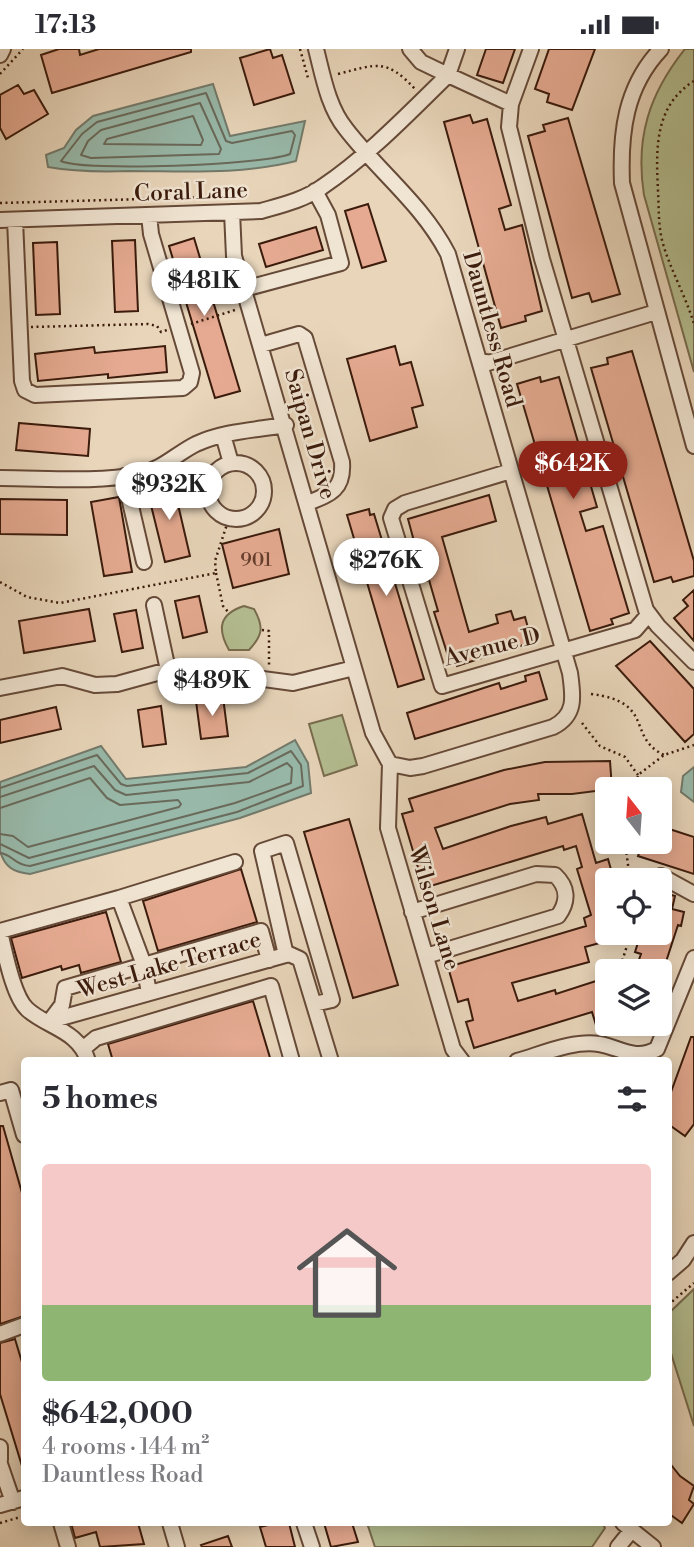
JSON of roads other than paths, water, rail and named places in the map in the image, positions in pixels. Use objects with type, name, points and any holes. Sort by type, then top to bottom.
[{"type":"street","points":[[0,55],[3,49]]},
{"type":"street","name":"Dauntless Road","points":[[316,49],[338,117],[435,228],[449,254],[564,651],[574,699],[569,714],[559,725],[424,766],[411,768],[390,764]]},
{"type":"street","points":[[410,49],[421,62],[511,104]]},
{"type":"street","points":[[448,75],[457,49]]},
{"type":"street","points":[[531,49],[511,104],[509,127],[565,339],[648,615],[694,662]]},
{"type":"street","points":[[660,49],[648,62],[629,97],[621,142],[622,183],[694,446]]},
{"type":"street","name":"Coral Lane","points":[[0,220],[261,211],[315,191],[367,152],[448,75]]},
{"type":"street","points":[[244,289],[341,263],[328,215],[315,191]]},
{"type":"street","name":"Saipan Drive","points":[[232,212],[234,256],[286,425],[373,733],[390,764]]},
{"type":"street","points":[[15,220],[22,381],[25,390],[35,395],[183,388],[190,382],[192,373],[151,234],[149,215]]},
{"type":"street","points":[[480,360],[488,363],[656,312]]},
{"type":"street","points":[[261,345],[299,334],[305,338],[342,463],[343,478],[337,490],[308,503]]},
{"type":"street","points":[[0,478],[124,476],[162,467],[195,445],[223,435],[286,425]]},
{"type":"street","points":[[223,435],[231,463]]},
{"type":"street","points":[[231,463],[251,467],[259,474],[264,495],[254,513],[244,518],[229,518],[214,508],[208,487],[220,468],[231,463]]},
{"type":"street","name":"Avenue D","points":[[511,471],[405,503],[395,509],[391,518],[442,686],[564,651]]},
{"type":"street","points":[[124,476],[144,562]]},
{"type":"street","points":[[154,605],[168,670]]},
{"type":"street","points":[[564,651],[635,630],[648,615]]},
{"type":"street","points":[[0,688],[62,676],[95,685],[117,684],[168,670],[218,671],[293,683],[354,668]]},
{"type":"street","name":"Wilson Lane","points":[[390,764],[388,828],[453,1049],[460,1057]]},
{"type":"street","points":[[314,1005],[332,1000],[286,843],[262,851],[293,957],[314,1005],[329,1057]]},
{"type":"street","points":[[235,862],[0,932],[14,983],[26,1009],[50,1021],[86,1054],[96,1038],[271,986],[291,1057]]},
{"type":"street","points":[[412,912],[536,874],[555,875],[564,886],[566,901],[558,916],[426,956]]},
{"type":"street","points":[[672,882],[694,894]]},
{"type":"street","points":[[119,898],[144,965],[149,993]]},
{"type":"street","points":[[50,1021],[62,1005],[65,988],[261,931],[269,960]]},
{"type":"street","name":"West Lake Terrace","points":[[50,1021],[269,960],[293,957]]},
{"type":"street","points":[[532,1057],[582,1044],[603,1044],[632,1056],[657,1049],[694,958]]},
{"type":"street","points":[[192,981],[200,1007]]},
{"type":"street","points":[[0,1093],[11,1090],[21,1125]]},
{"type":"street","points":[[672,1270],[683,1260],[694,1243]]},
{"type":"street","points":[[0,1334],[21,1326]]},
{"type":"street","points":[[0,1447],[0,1462],[12,1502]]},
{"type":"street","points":[[62,1526],[68,1547]]},
{"type":"street","points":[[171,1526],[177,1547]]},
{"type":"street","points":[[305,1526],[312,1547]]},
{"type":"street","points":[[618,1547],[627,1527],[653,1547]]},
{"type":"water","points":[[213,84],[230,136],[305,121],[296,161],[213,171],[88,171],[48,167],[46,155],[64,148],[76,130],[93,116]]},
{"type":"water","points":[[295,740],[308,763],[311,793],[240,818],[30,874],[11,868],[2,857],[0,782],[101,746],[126,779],[246,767]]},
{"type":"water","points":[[694,767],[694,802],[681,792],[683,776]]}]
